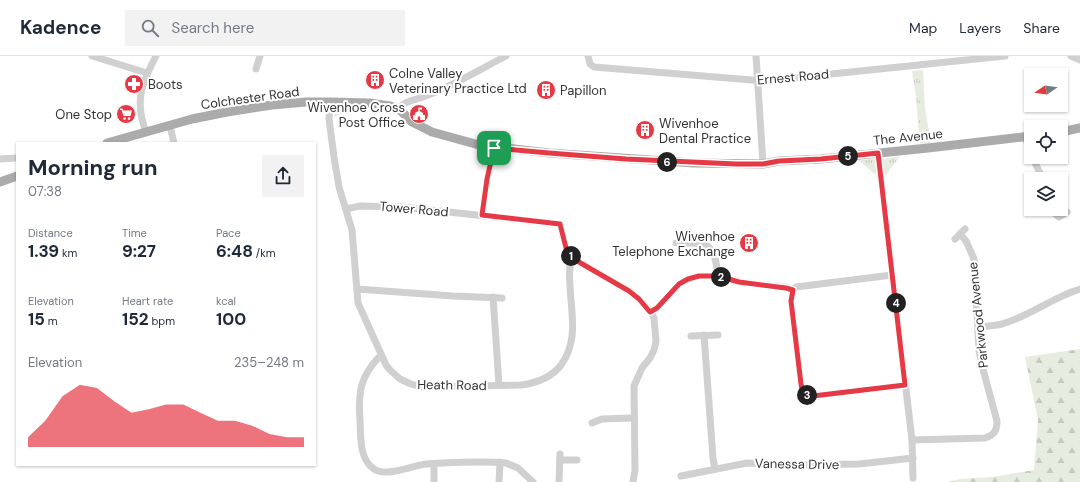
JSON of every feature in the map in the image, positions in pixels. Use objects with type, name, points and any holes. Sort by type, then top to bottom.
[{"type":"main road","name":"Colchester Road","points":[[111,142],[227,112],[306,102],[380,104],[399,109]]},
{"type":"main road","name":"The Avenue","points":[[399,109],[412,122],[432,132],[494,148],[694,163],[763,164],[779,161],[821,159],[1024,136]]},
{"type":"main road","points":[[1068,131],[1080,128]]},
{"type":"main road","points":[[0,182],[16,176]]},
{"type":"street","points":[[92,56],[147,74]]},
{"type":"street","points":[[146,132],[140,119],[139,107],[147,74],[156,56]]},
{"type":"street","points":[[256,69],[260,56]]},
{"type":"street","points":[[399,109],[407,101],[421,98],[438,91],[506,56]]},
{"type":"street","name":"Ernest Road","points":[[588,56],[590,64],[598,68],[758,81],[1005,56]]},
{"type":"street","points":[[756,56],[763,164]]},
{"type":"street","points":[[1071,56],[1080,60]]},
{"type":"street","name":"Heath Road","points":[[330,102],[330,120],[334,158],[339,187],[352,230],[358,303],[386,365],[394,375],[405,382],[417,386],[521,385],[541,380],[552,374],[565,359],[570,349],[573,336],[569,275],[572,258]]},
{"type":"street","points":[[170,126],[174,142]]},
{"type":"street","points":[[482,215],[487,179],[494,148]]},
{"type":"street","points":[[878,153],[912,440],[913,478]]},
{"type":"street","points":[[0,159],[16,158]]},
{"type":"street","name":"Tower Road","points":[[346,209],[360,206],[384,206],[560,224],[566,248],[572,258]]},
{"type":"street","points":[[684,234],[684,243]]},
{"type":"street","name":"Parkwood Avenue","points":[[912,440],[985,438],[991,436],[998,427],[979,351],[974,259],[966,241],[960,234]]},
{"type":"street","points":[[676,243],[705,245],[711,248],[716,258],[718,276]]},
{"type":"street","points":[[572,258],[629,291],[639,299],[650,312],[654,322],[656,341],[653,354],[642,368],[635,381],[635,470],[633,482]]},
{"type":"street","points":[[650,312],[657,308],[674,288],[688,279],[706,275],[718,276],[739,282],[793,290]]},
{"type":"street","points":[[892,275],[802,285],[793,290],[791,301],[801,384],[802,389],[806,394],[813,396],[905,385]]},
{"type":"street","points":[[357,289],[502,298]]},
{"type":"street","points":[[978,327],[1005,323],[1027,314],[1059,297],[1080,289]]},
{"type":"street","points":[[493,297],[499,385]]},
{"type":"street","points":[[704,335],[715,469]]},
{"type":"street","points":[[691,336],[718,335]]},
{"type":"street","points":[[382,355],[367,372],[359,393],[359,413],[364,456],[374,469],[378,471],[402,470],[421,465],[500,462],[518,468],[533,482]]},
{"type":"street","points":[[592,423],[602,419],[634,418]]},
{"type":"street","points":[[558,482],[560,457],[577,460]]},
{"type":"street","name":"Vanessa Drive","points":[[681,476],[747,463],[787,465],[858,464],[913,458]]},
{"type":"street","points":[[499,482],[500,462]]},
{"type":"street","points":[[434,464],[434,482]]},
{"type":"green space","points":[[923,70],[925,108],[931,143],[920,144],[912,71]]},
{"type":"green space","points":[[339,106],[356,107],[334,117],[335,110]]},
{"type":"green space","points":[[900,156],[886,175],[884,175],[882,162],[884,159]]},
{"type":"green space","points":[[858,160],[876,160],[877,176]]},
{"type":"green space","points":[[1080,349],[1080,482],[948,482],[960,479],[992,477],[1034,470],[1038,420],[1025,357]]},
{"type":"place","name":"Colne Valley Veterinary Practice Ltd","points":[[375,80]]},
{"type":"place","name":"Boots","points":[[134,84]]},
{"type":"place","name":"Papillon","points":[[546,90]]},
{"type":"place","name":"One Stop","points":[[126,114]]},
{"type":"place","name":"Wivenhoe Cross Post Office","points":[[419,114]]},
{"type":"place","name":"Wivenhoe Dental Practice","points":[[645,130]]},
{"type":"place","name":"Wivenhoe Telephone Exchange","points":[[749,243]]},
{"type":"route","points":[[494,148],[626,159],[736,164],[763,164],[779,161],[821,159],[878,153],[905,385],[813,396],[806,394],[802,389],[801,384],[791,301],[793,290],[739,282],[718,276],[699,276],[688,279],[679,284],[657,308],[650,312],[639,299],[629,291],[572,258],[566,248],[560,224],[482,215],[487,179],[494,148]]}]
